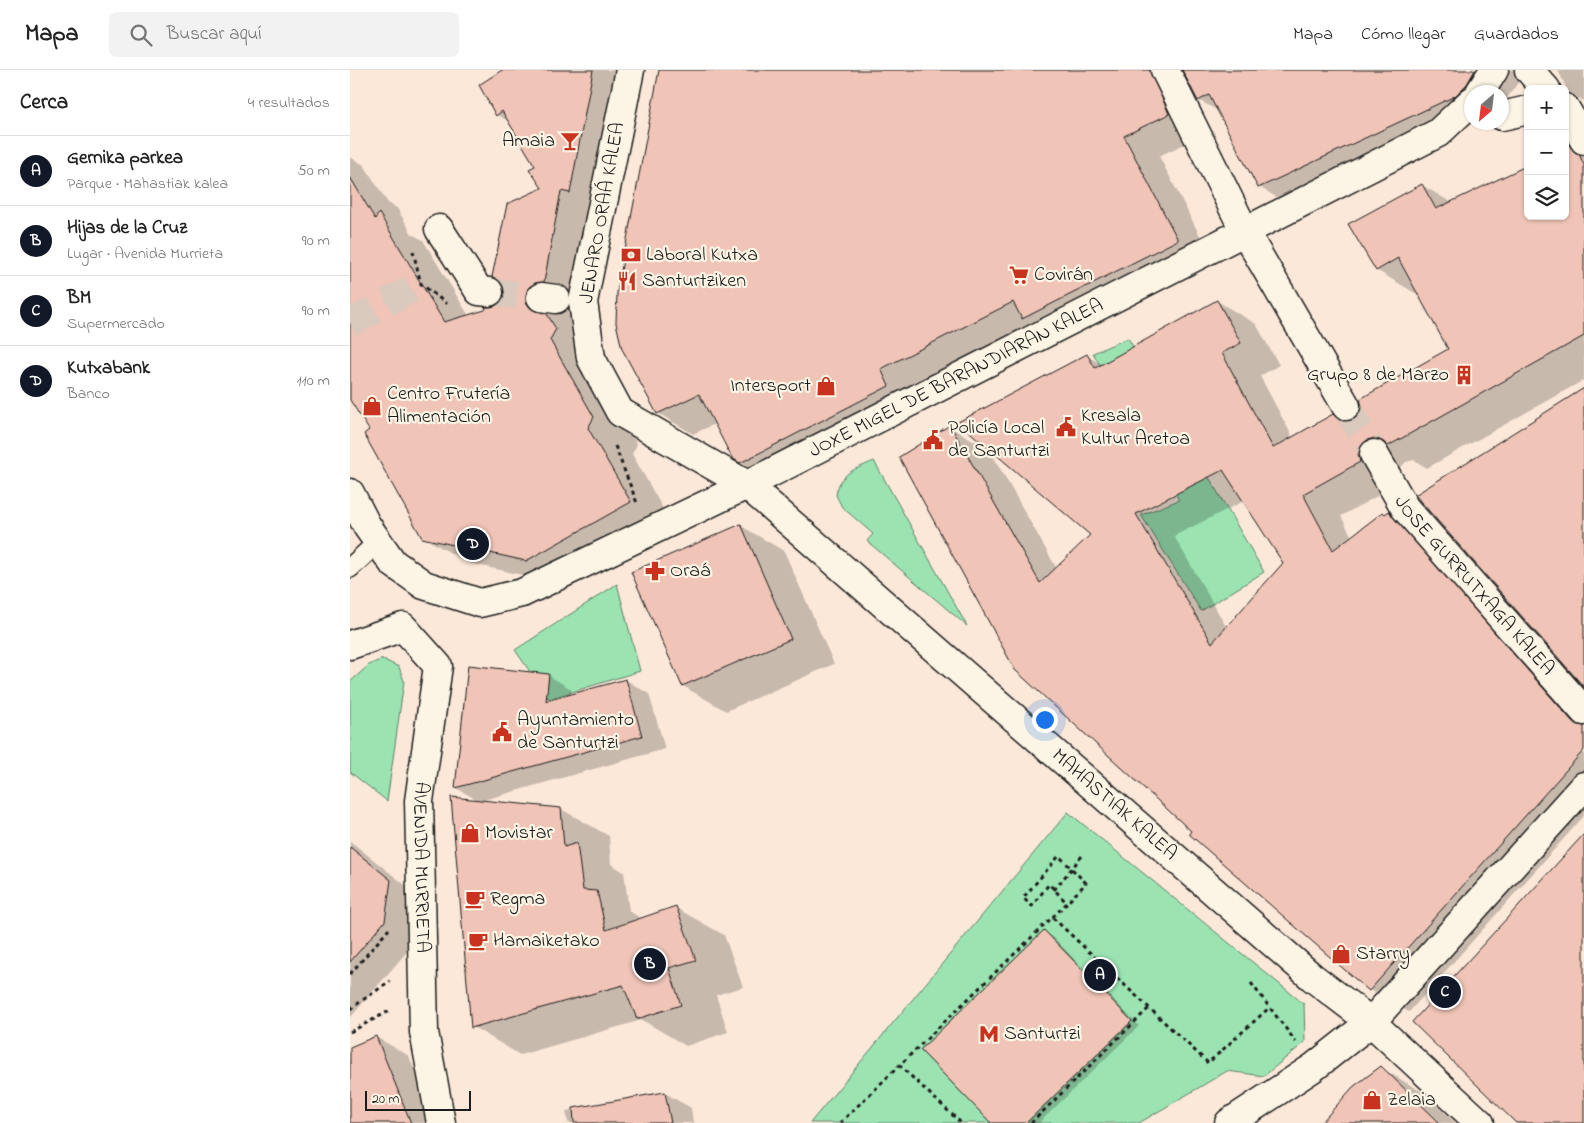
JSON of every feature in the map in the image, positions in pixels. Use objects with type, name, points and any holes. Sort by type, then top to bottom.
[{"type":"street","name":"JENARO ORAÁ KALEA","points":[[630,70],[583,302],[592,358],[620,412],[748,485]]},
{"type":"street","points":[[1165,70],[1245,232],[1346,406]]},
{"type":"street","points":[[1484,85],[1494,70]]},
{"type":"street","points":[[1529,70],[1542,85]]},
{"type":"street","points":[[1569,107],[1584,103]]},
{"type":"street","name":"JOXE MIGEL DE BARANDIARAN KALEA","points":[[350,494],[378,542],[394,563],[424,585],[480,603],[522,593],[748,485],[1438,133],[1464,109]]},
{"type":"street","points":[[1509,114],[1524,111]]},
{"type":"street","points":[[1569,115],[1584,140]]},
{"type":"street","points":[[1438,133],[1464,126]]},
{"type":"street","points":[[439,229],[479,291],[489,292]]},
{"type":"street","name":"JOSE GURRUTXAGA KALEA","points":[[1374,454],[1405,508],[1584,711]]},
{"type":"street","name":"MAHASTIAK KALEA","points":[[748,485],[1312,977],[1371,1022],[1480,1123]]},
{"type":"street","name":"AVENIDA MURRIETA","points":[[350,646],[402,627],[438,666],[419,801],[424,1032],[441,1123]]},
{"type":"street","points":[[1230,1123],[1314,1067],[1371,1022],[1584,786]]},
{"type":"lane","points":[[350,568],[378,542]]},
{"type":"path","points":[[613,440],[639,508]]},
{"type":"path","points":[[840,1123],[1068,904],[1086,883],[1059,856],[1023,898],[1032,906],[1049,884],[1068,904]]},
{"type":"path","points":[[1054,890],[1082,856]]},
{"type":"path","points":[[350,974],[421,890]]},
{"type":"path","points":[[1053,918],[1208,1063],[1270,1007]]},
{"type":"path","points":[[1251,983],[1300,1046]]},
{"type":"path","points":[[350,1009],[355,1006]]},
{"type":"path","points":[[1031,1123],[1149,1008]]},
{"type":"path","points":[[350,1032],[365,1025]]},
{"type":"path","points":[[899,1065],[961,1123]]},
{"type":"green space","points":[[1128,338],[1264,572],[1201,611],[1141,515],[1179,500],[1093,353]]},
{"type":"green space","points":[[874,461],[967,626],[867,541],[873,534],[842,507],[836,495],[841,481],[849,473]]},
{"type":"green space","points":[[617,584],[640,671],[549,699],[515,650]]},
{"type":"green space","points":[[382,659],[399,667],[404,681],[387,801],[350,772],[350,682],[369,665]]},
{"type":"green space","points":[[1068,812],[1304,1004],[1305,1042],[1264,1076],[1227,1071],[1139,1123],[810,1123]]},
{"type":"building","points":[[502,70],[593,70],[570,193],[561,191],[544,282],[535,283],[528,288],[526,302],[531,309],[547,314],[556,329],[550,340],[594,417],[588,428],[631,502],[526,561],[422,538],[364,434],[369,430],[350,400],[350,177],[375,219],[379,213],[444,322],[485,310],[486,307],[495,306],[502,301],[505,293],[503,286],[492,277],[507,204],[542,188],[529,169],[535,166],[502,111],[496,116],[479,85]]},
{"type":"building","points":[[659,70],[1150,70],[1169,114],[1124,136],[1178,240],[1022,319],[1013,302],[881,369],[889,386],[740,463],[732,458],[699,394],[657,414],[622,349],[616,323],[617,292]]},
{"type":"building","points":[[1182,70],[1475,70],[1467,84],[1455,96],[1258,188],[1209,95],[1198,101]]},
{"type":"building","points":[[1569,145],[1579,154],[1584,165],[1584,336],[1388,446],[1375,438],[1367,440],[1360,447],[1358,454],[1360,462],[1303,494],[1333,550],[1383,512],[1385,514],[1389,511],[1572,721],[1584,726],[1584,750],[1369,991],[1189,834],[1191,831],[1015,670],[899,457],[950,425],[1040,583],[1090,535],[958,422],[1087,354],[1095,368],[1217,300],[1241,343],[1222,353],[1273,448],[1333,414],[1339,420],[1347,422],[1353,420],[1360,413],[1362,406],[1360,399],[1448,349],[1398,258],[1376,271],[1348,224],[1422,184],[1436,209],[1524,167],[1524,220],[1569,220]],"holes":[[[1223,470],[1283,563],[1212,643],[1136,514]]]},
{"type":"building","points":[[1584,388],[1584,687],[1415,495]]},
{"type":"building","points":[[741,524],[791,639],[682,686],[631,572]]},
{"type":"building","name":"Ayuntamiento de Santurtzi","points":[[468,665],[549,674],[546,701],[626,679],[642,736],[455,788]]},
{"type":"building","points":[[451,797],[561,808],[564,847],[577,843],[583,890],[597,891],[606,930],[676,906],[696,960],[669,968],[681,1005],[637,1019],[623,985],[471,1028]]},
{"type":"building","points":[[1584,834],[1584,1123],[1516,1123],[1412,1022]]},
{"type":"building","points":[[350,847],[391,880],[385,921],[350,962]]},
{"type":"building","points":[[1044,930],[1132,1021],[1026,1123],[991,1123],[920,1050]]},
{"type":"building","points":[[376,1036],[411,1123],[350,1123],[350,1047]]},
{"type":"building","points":[[1381,1066],[1440,1123],[1321,1123],[1353,1087]]},
{"type":"building","points":[[665,1092],[671,1123],[574,1123],[573,1108]]},
{"type":"tunnel","points":[[350,323],[421,284]]},
{"type":"tunnel","points":[[489,292],[541,297]]},
{"type":"tunnel","points":[[1346,406],[1374,454]]},
{"type":"place","name":"Amaia","points":[[570,141]]},
{"type":"place","name":"Laboral Kutxa","points":[[631,255]]},
{"type":"place","name":"Covirán","points":[[1019,275]]},
{"type":"place","name":"Santurtziken","points":[[627,281]]},
{"type":"place","name":"Grupo 8 de Marzo","points":[[1464,375]]},
{"type":"place","name":"Intersport","points":[[826,386]]},
{"type":"place","name":"Centro Frutería Alimentación","points":[[372,406]]},
{"type":"place","name":"Kresala Kultur Aretoa","points":[[1066,427]]},
{"type":"place","name":"Policía Local de Santurtzi","points":[[933,440]]},
{"type":"place","name":"Kutxabank","points":[[473,544]]},
{"type":"place","name":"Oraá","points":[[655,571]]},
{"type":"place","name":"Ayuntamiento de Santurtzi","points":[[502,732]]},
{"type":"place","name":"Movistar","points":[[470,833]]},
{"type":"place","name":"Regma","points":[[475,899]]},
{"type":"place","name":"Hamaiketako","points":[[478,941]]},
{"type":"place","name":"Starry","points":[[1341,954]]},
{"type":"place","name":"Hijas de la Cruz","points":[[650,964]]},
{"type":"place","name":"Gernika parkea","points":[[1100,975]]},
{"type":"place","name":"BM","points":[[1445,992]]},
{"type":"place","name":"Santurtzi","points":[[989,1034]]},
{"type":"place","name":"Zelaia","points":[[1372,1100]]}]
